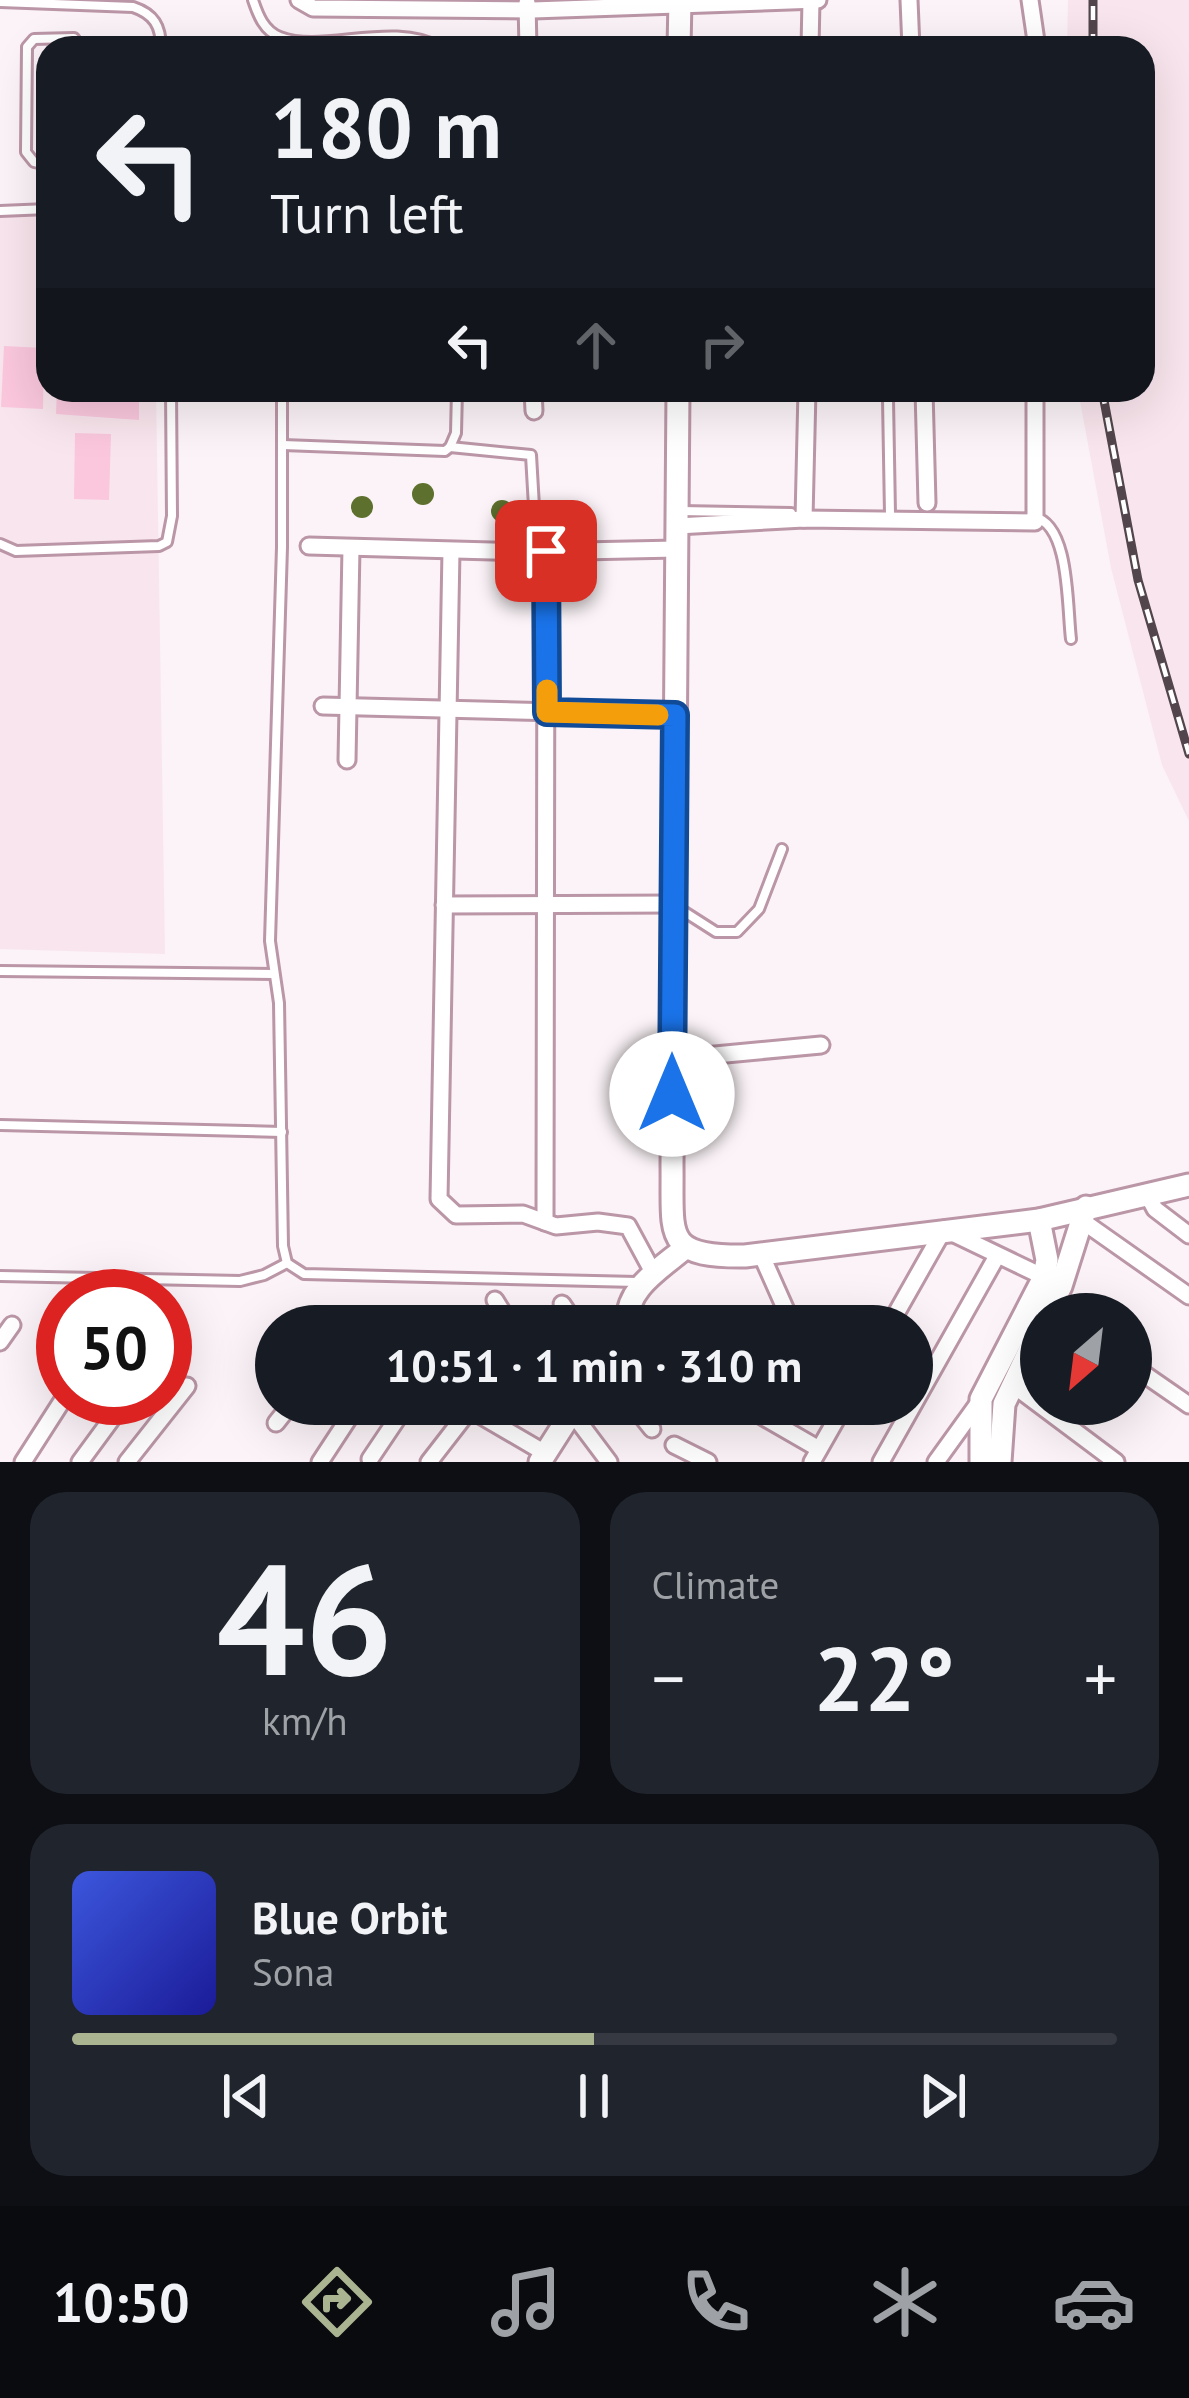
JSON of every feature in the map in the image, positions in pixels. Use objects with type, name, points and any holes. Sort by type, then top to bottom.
[{"type":"main road","points":[[680,2],[680,36]]},
{"type":"main road","points":[[678,402],[673,1227],[685,1248],[701,1257],[761,1254],[1039,1220],[1084,1214],[1189,1185]]},
{"type":"main road","points":[[1058,1293],[1084,1214]]},
{"type":"main road","points":[[981,1462],[981,1399],[1044,1277],[1039,1220]]},
{"type":"main road","points":[[631,1305],[650,1278],[685,1248]]},
{"type":"main road","points":[[1000,1462],[1004,1404],[1020,1369]]},
{"type":"main road","points":[[542,1459],[561,1425]]},
{"type":"street","points":[[299,0],[313,8],[813,0],[811,36]]},
{"type":"street","points":[[909,0],[910,36]]},
{"type":"street","points":[[1030,0],[1034,36]]},
{"type":"street","points":[[527,5],[528,36]]},
{"type":"street","points":[[534,402],[534,411]]},
{"type":"street","points":[[804,516],[807,402]]},
{"type":"street","points":[[924,402],[927,515]]},
{"type":"street","points":[[309,546],[546,551],[677,528],[804,516],[927,515],[1035,522],[1032,402]]},
{"type":"street","points":[[347,760],[351,548]]},
{"type":"street","points":[[451,551],[439,1199],[456,1215],[523,1214],[556,1226],[598,1222],[628,1226],[650,1278]]},
{"type":"street","points":[[545,1222],[546,551]]},
{"type":"street","points":[[323,706],[675,715]]},
{"type":"street","points":[[444,905],[674,904]]},
{"type":"street","points":[[673,1059],[821,1045]]},
{"type":"street","points":[[1148,1194],[1155,1210],[1189,1234]]},
{"type":"street","points":[[1084,1214],[1189,1296]]},
{"type":"street","points":[[901,1305],[944,1229],[1044,1277]]},
{"type":"street","points":[[761,1254],[784,1305]]},
{"type":"street","points":[[881,1462],[997,1256]]},
{"type":"street","points":[[495,1300],[498,1305]]},
{"type":"street","points":[[0,1342],[12,1324]]},
{"type":"street","points":[[1152,1380],[1189,1406]]},
{"type":"street","points":[[1012,1384],[1116,1462]]},
{"type":"street","points":[[936,1462],[981,1399]]},
{"type":"street","points":[[23,1462],[47,1425]]},
{"type":"street","points":[[80,1462],[107,1425]]},
{"type":"street","points":[[127,1462],[156,1425]]},
{"type":"street","points":[[320,1462],[344,1425]]},
{"type":"street","points":[[370,1459],[393,1425]]},
{"type":"street","points":[[429,1462],[455,1425]]},
{"type":"street","points":[[495,1425],[542,1459]]},
{"type":"street","points":[[584,1425],[609,1462]]},
{"type":"street","points":[[649,1425],[652,1429]]},
{"type":"street","points":[[771,1425],[815,1456],[832,1425]]},
{"type":"street","points":[[674,1444],[708,1462]]},
{"type":"lane","points":[[253,0],[262,23],[277,36]]},
{"type":"lane","points":[[0,2],[133,7],[148,12],[159,36]]},
{"type":"lane","points":[[36,39],[27,47],[26,152],[36,162]]},
{"type":"lane","points":[[0,211],[36,210]]},
{"type":"lane","points":[[0,544],[16,551],[159,547],[167,542],[172,516],[170,402]]},
{"type":"lane","points":[[282,402],[270,941],[279,1003],[287,1262]]},
{"type":"lane","points":[[450,447],[456,433],[457,402]]},
{"type":"lane","points":[[888,402],[890,514]]},
{"type":"lane","points":[[283,445],[434,453],[450,447],[531,455],[535,524]]},
{"type":"lane","points":[[804,516],[890,514],[1047,521],[1059,536],[1070,639]]},
{"type":"lane","points":[[674,904],[716,932],[736,932],[759,909],[782,849]]},
{"type":"lane","points":[[0,970],[274,974]]},
{"type":"lane","points":[[0,1125],[282,1132]]},
{"type":"lane","points":[[0,1276],[239,1281],[264,1275],[287,1262]]},
{"type":"lane","points":[[287,1262],[304,1274],[650,1278]]},
{"type":"shaded area","points":[[1068,0],[1189,0],[1189,821],[1162,765],[1111,568],[1080,402],[1155,402],[1155,36],[1067,36]]},
{"type":"shaded area","points":[[36,205],[36,402],[156,402],[165,954],[0,949],[0,206]]},
{"type":"shaded area","points":[[4,346],[36,348],[36,402],[43,402],[43,409],[1,407]]},
{"type":"shaded area","points":[[56,402],[139,402],[139,420],[56,414]]},
{"type":"shaded area","points":[[75,433],[111,434],[109,500],[74,499]]},
{"type":"building","points":[[423,483],[434,494],[423,505],[412,494]]},
{"type":"building","points":[[362,496],[373,507],[362,518],[351,507]]},
{"type":"building","points":[[502,500],[513,511],[502,522],[491,511]]},
{"type":"railway","points":[[1093,0],[1093,36]]},
{"type":"railway","points":[[1104,402],[1138,580],[1189,754]]},
{"type":"slow traffic","points":[[547,690],[547,712],[658,715]]},
{"type":"route","points":[[546,551],[547,712],[675,715],[672,1094]]}]
